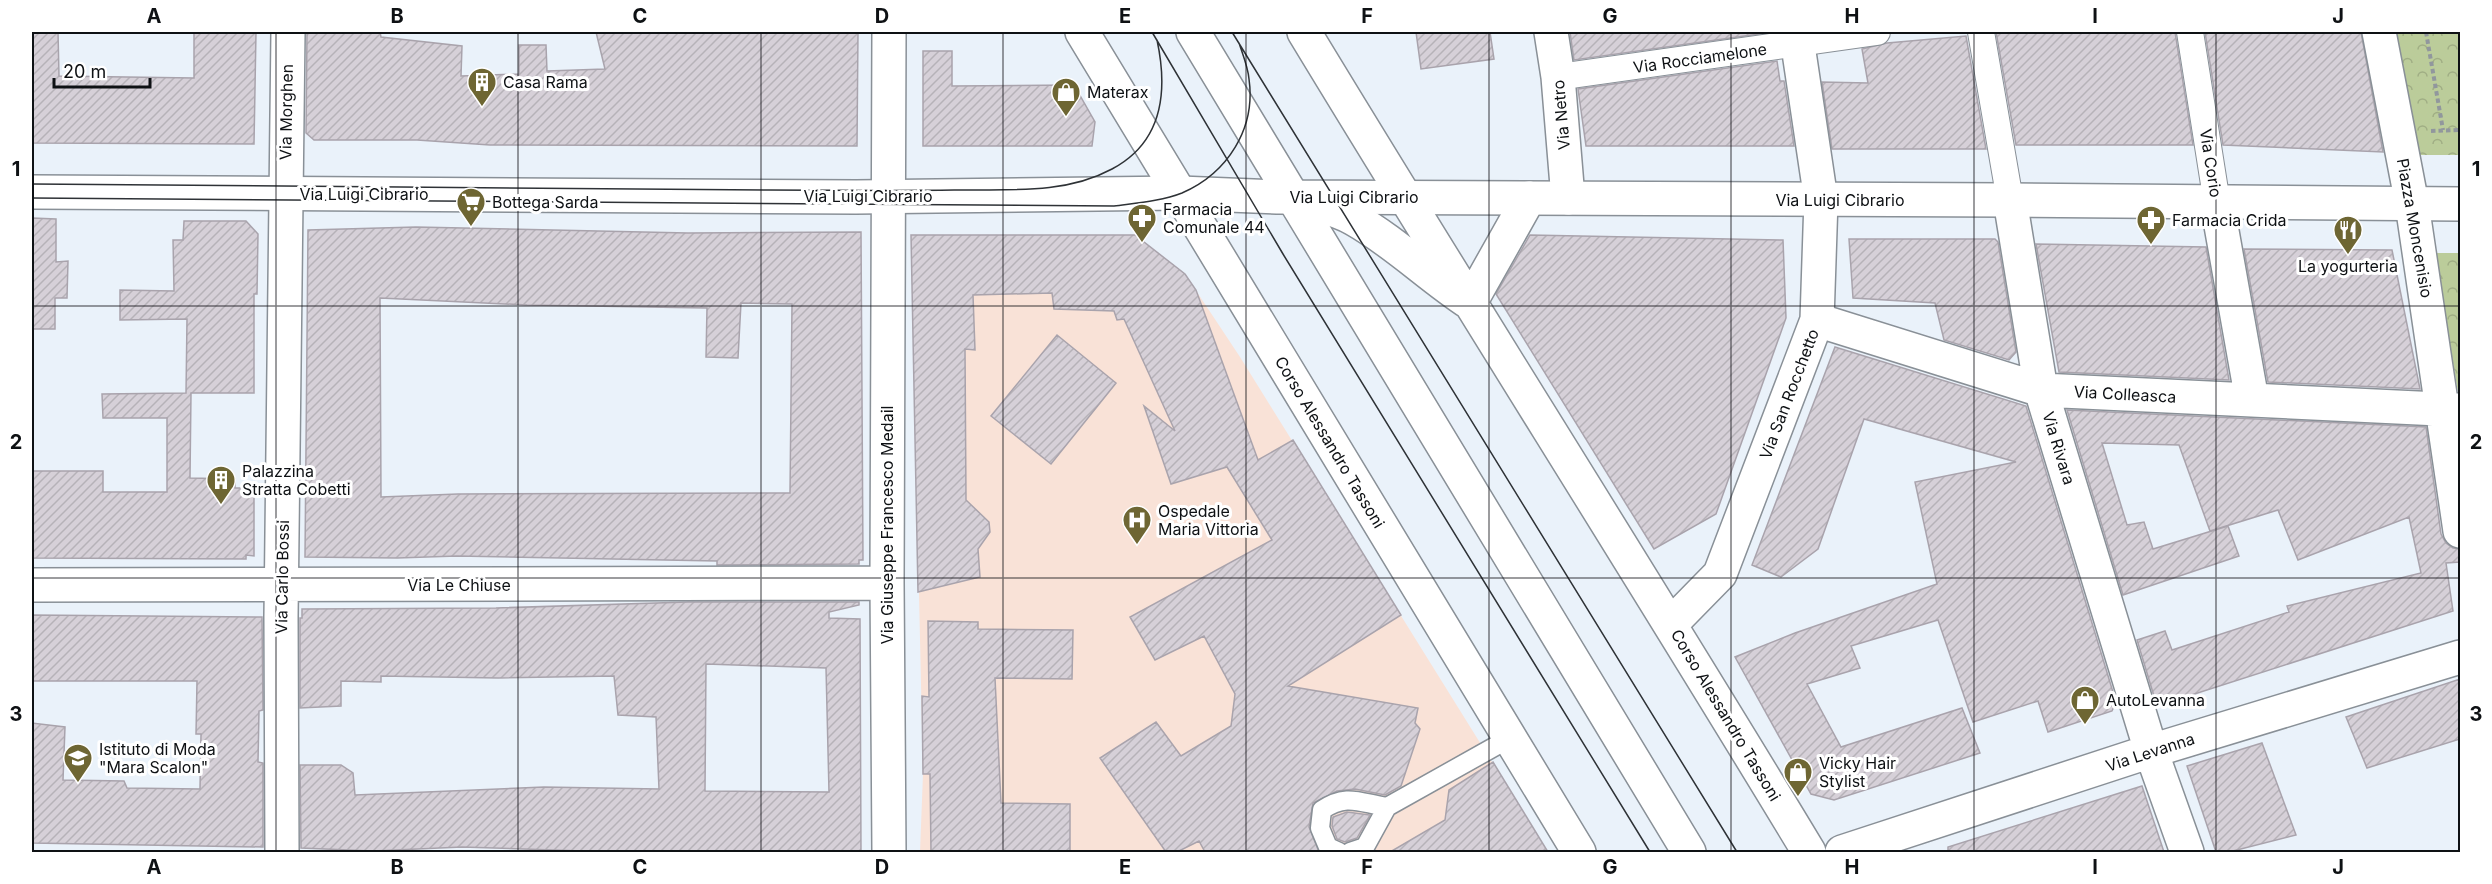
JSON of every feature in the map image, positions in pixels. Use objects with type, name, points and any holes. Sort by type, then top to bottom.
[{"type":"street","name":"Via Morghen","points":[[285,193],[288,32]]},
{"type":"street","name":"Via Giuseppe Francesco Medail","points":[[889,32],[887,583],[889,852]]},
{"type":"street","name":"Corso Alessandro Tassoni","points":[[1082,32],[1579,852]]},
{"type":"street","points":[[1193,32],[1689,852]]},
{"type":"street","name":"Corso Alessandro Tassoni","points":[[1304,32],[1671,624],[1809,852]]},
{"type":"street","name":"Via Netro","points":[[1551,32],[1558,77],[1568,198]]},
{"type":"street","name":"Via Rocciamelone","points":[[1558,77],[1797,38],[1877,32]]},
{"type":"street","name":"Via Rivara","points":[[1981,32],[2041,390],[2151,751],[2187,852]]},
{"type":"street","name":"Via Corio","points":[[2190,32],[2252,400]]},
{"type":"street","name":"Piazza Moncenisio","points":[[2379,32],[2452,409],[2460,531]]},
{"type":"street","name":"Via San Rocchetto","points":[[1671,624],[1720,574],[1817,320],[1821,200],[1797,38]]},
{"type":"street","name":"Via Luigi Cibrario","points":[[32,192],[889,197],[1180,194],[1405,198],[2460,204]]},
{"type":"street","name":"Via Carlo Bossi","points":[[282,852],[285,193]]},
{"type":"street","points":[[1292,197],[1352,218],[1390,242],[1438,282],[1470,303],[1529,198]]},
{"type":"street","name":"Via Colleasca","points":[[1817,320],[2041,390],[2452,409]]},
{"type":"street","name":"Via Le Chiuse","points":[[32,585],[887,583]]},
{"type":"street","name":"Via Levanna","points":[[1842,852],[2151,751],[2460,657]]},
{"type":"lane","points":[[1350,852],[1365,847],[1387,807],[1510,738]]},
{"type":"lane","points":[[1339,852],[1328,848],[1320,828],[1323,810],[1336,801],[1346,799],[1387,807]]},
{"type":"path","points":[[2426,32],[2443,130]]},
{"type":"shaded area","name":"Ospedale Maria Vittoria","points":[[911,235],[1135,235],[1185,274],[1240,357],[1548,852],[920,852],[923,774]]},
{"type":"green space","points":[[2391,32],[2460,32],[2460,155],[2414,155]]},
{"type":"green space","points":[[2434,253],[2460,253],[2460,392],[2458,392]]},
{"type":"building","points":[[32,32],[58,32],[59,76],[194,78],[194,32],[256,32],[254,144],[32,143]]},
{"type":"building","points":[[307,32],[380,32],[381,37],[462,46],[461,76],[519,74],[519,45],[546,45],[547,71],[605,69],[596,32],[858,32],[857,146],[490,145],[417,140],[314,140],[306,133]]},
{"type":"building","points":[[1416,32],[1490,32],[1494,59],[1421,69]]},
{"type":"building","points":[[1570,32],[1773,32],[1574,60]]},
{"type":"building","points":[[1996,32],[2175,32],[2193,145],[2016,145]]},
{"type":"building","points":[[2205,32],[2361,32],[2383,152],[2223,145]]},
{"type":"building","points":[[1966,36],[1986,149],[1832,149],[1822,82],[1868,83],[1862,49],[1887,43]]},
{"type":"building","points":[[923,51],[952,51],[952,86],[1074,85],[1095,122],[1092,146],[923,146]]},
{"type":"building","points":[[1777,61],[1780,81],[1784,81],[1794,146],[1586,146],[1578,89]]},
{"type":"building","points":[[32,218],[56,219],[56,262],[68,261],[67,298],[55,298],[55,329],[32,329]]},
{"type":"building","points":[[184,221],[246,221],[258,234],[257,294],[254,294],[254,393],[191,393],[190,478],[235,479],[235,488],[254,488],[254,556],[246,555],[246,559],[32,558],[32,471],[103,471],[103,492],[167,492],[167,418],[103,418],[102,394],[186,393],[187,319],[120,320],[120,290],[174,291],[173,240],[183,240]]},
{"type":"building","points":[[416,227],[688,233],[861,232],[863,560],[859,560],[859,564],[717,565],[717,561],[457,556],[305,557],[308,230]],"holes":[[[380,298],[527,305],[707,308],[706,357],[738,358],[741,303],[792,304],[790,493],[458,494],[381,497]]]},
{"type":"building","points":[[911,235],[1135,235],[1185,274],[1196,290],[1258,460],[1293,440],[1401,615],[1288,686],[1418,708],[1415,723],[1420,729],[1401,786],[1385,795],[1355,789],[1337,791],[1313,803],[1309,827],[1319,852],[1205,852],[1199,841],[1177,852],[1166,852],[1100,758],[1156,722],[1181,756],[1231,726],[1235,694],[1204,636],[1155,660],[1130,617],[1272,540],[1227,467],[1171,484],[1144,406],[1175,431],[1124,319],[1117,320],[1114,311],[1054,309],[1052,293],[973,295],[975,350],[965,349],[966,500],[989,522],[990,532],[978,549],[980,577],[918,592]]},
{"type":"building","points":[[1530,235],[1783,240],[1786,318],[1716,514],[1654,549],[1496,294]]},
{"type":"building","points":[[1849,239],[1995,239],[1998,242],[2016,352],[2009,360],[1944,340],[1935,303],[1853,298]]},
{"type":"building","points":[[2036,244],[2206,247],[2229,380],[2059,372]]},
{"type":"building","points":[[2244,249],[2392,250],[2420,389],[2268,382]]},
{"type":"building","points":[[1057,335],[1116,383],[1051,464],[991,416]]},
{"type":"building","points":[[1835,347],[2026,406],[2116,702],[2112,711],[2048,732],[2038,701],[1973,722],[1938,620],[1851,646],[1860,668],[1807,684],[1841,747],[1962,708],[1980,753],[1834,800],[1811,794],[1735,657],[1795,633],[1937,584],[1915,482],[2016,462],[1864,419],[1818,549],[1781,577],[1752,565]]},
{"type":"building","points":[[2067,410],[2426,427],[2441,534],[2446,543],[2453,548],[2460,549],[2460,562],[2446,563],[2453,611],[2157,706],[2137,640],[2165,631],[2172,650],[2289,612],[2287,606],[2421,573],[2409,517],[2298,560],[2278,510],[2210,531],[2179,445],[2102,443],[2127,525],[2144,522],[2153,549],[2228,526],[2239,556],[2123,595]]},
{"type":"building","points":[[688,602],[859,602],[859,605],[829,612],[829,618],[860,619],[861,852],[613,852],[462,847],[373,851],[301,848],[300,765],[341,765],[353,773],[355,795],[544,787],[659,789],[656,717],[618,715],[614,676],[498,678],[381,676],[381,682],[341,681],[341,706],[300,708],[300,618],[302,618],[302,609],[496,608]],"holes":[[[706,664],[826,668],[829,792],[705,791]]]},
{"type":"building","points":[[32,615],[262,617],[263,710],[259,711],[258,762],[263,763],[263,847],[32,843],[32,723],[65,727],[63,780],[124,781],[127,788],[200,789],[201,734],[196,734],[197,681],[32,681]]},
{"type":"building","points":[[928,621],[978,622],[978,629],[1073,630],[1072,679],[995,678],[1001,803],[1070,804],[1070,852],[931,852],[930,774],[923,774],[922,696],[929,697]]},
{"type":"building","points":[[2460,679],[2460,739],[2367,768],[2346,717]]},
{"type":"building","points":[[2262,743],[2296,835],[2229,852],[2216,852],[2187,766]]},
{"type":"building","points":[[1493,762],[1548,852],[1390,852],[1445,820],[1449,790]]},
{"type":"building","points":[[2142,786],[2164,852],[1948,852],[1948,847]]},
{"type":"building","points":[[1347,812],[1370,815],[1357,838],[1345,842],[1337,839],[1332,826],[1333,817]]},
{"type":"tram line","points":[[1152,32],[1283,254],[1650,852]]},
{"type":"tram line","points":[[1232,32],[1737,852]]},
{"type":"tram line","points":[[32,184],[884,190],[1015,190],[1055,187],[1075,183],[1112,169],[1129,158],[1142,145],[1152,130],[1161,96],[1162,78],[1157,40]]},
{"type":"tram line","points":[[32,198],[1114,206],[1131,204],[1182,193],[1213,174],[1235,147],[1248,115],[1250,97],[1248,70],[1239,43]]},
{"type":"place","name":"Casa Rama","points":[[482,108]]},
{"type":"place","name":"Materax","points":[[1066,118]]},
{"type":"place","name":"Bottega Sarda","points":[[471,228]]},
{"type":"place","name":"Farmacia Comunale 44","points":[[1142,244]]},
{"type":"place","name":"Farmacia Crida","points":[[2151,246]]},
{"type":"place","name":"La yogurteria","points":[[2348,256]]},
{"type":"place","name":"Palazzina Stratta Cobetti","points":[[221,506]]},
{"type":"place","name":"Ospedale Maria Vittoria","points":[[1137,546]]},
{"type":"place","name":"AutoLevanna","points":[[2085,726]]},
{"type":"place","name":"Istituto di Moda \"Mara Scalon\"","points":[[78,784]]},
{"type":"place","name":"Vicky Hair Stylist","points":[[1798,798]]}]
